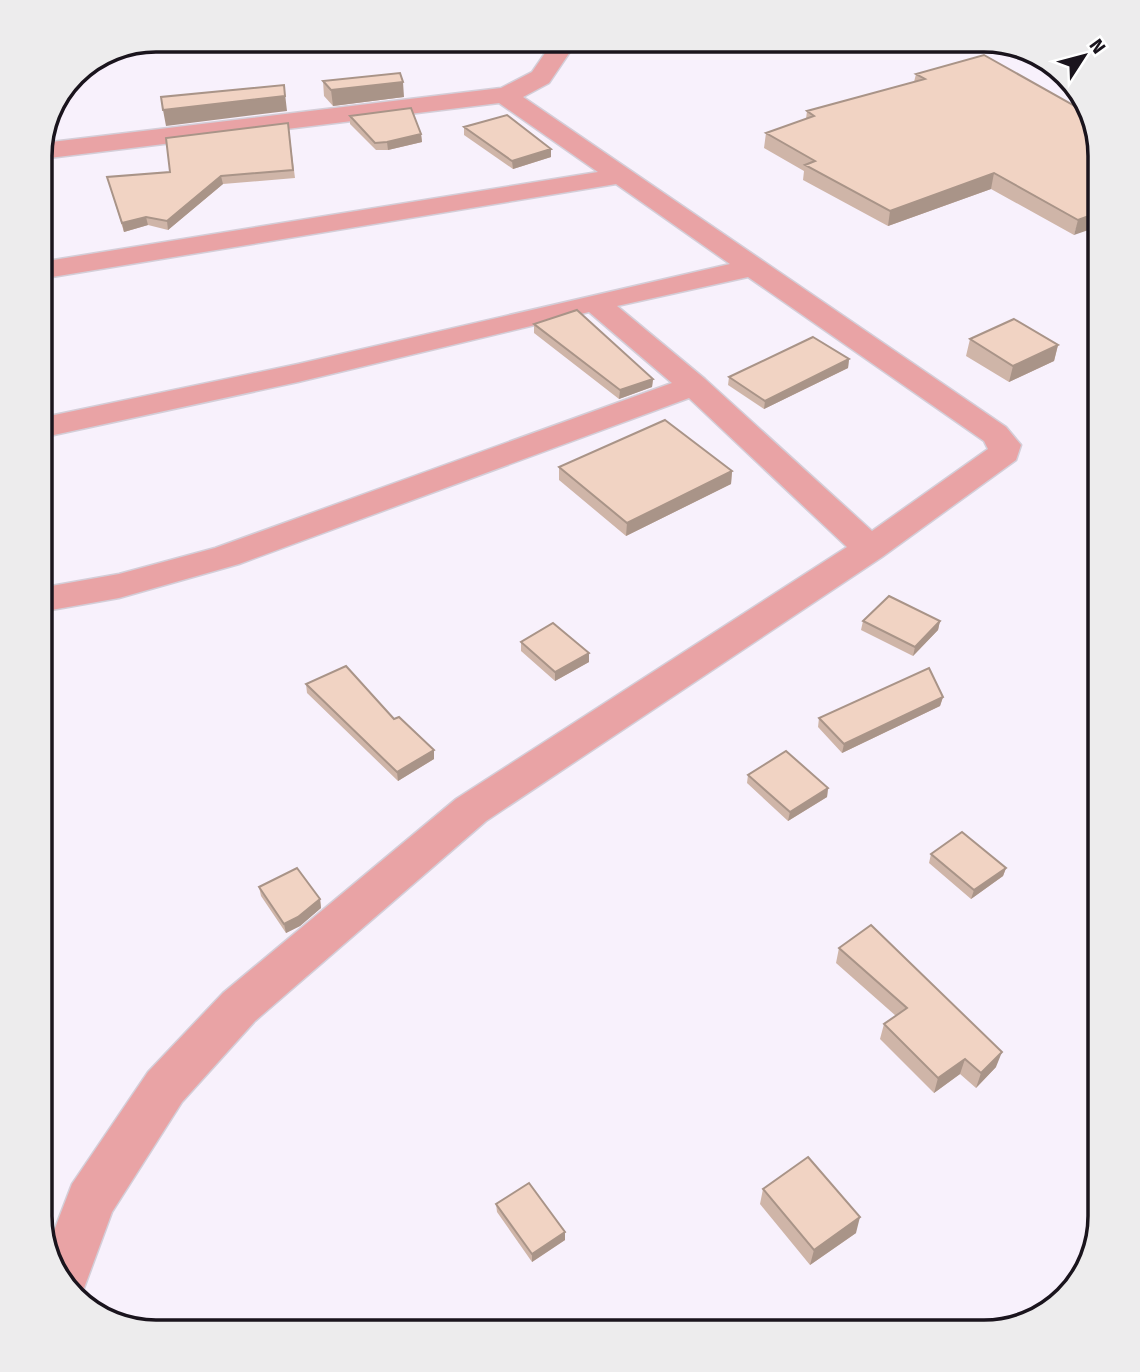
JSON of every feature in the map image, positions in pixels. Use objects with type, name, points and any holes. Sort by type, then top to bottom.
[{"type":"street","points":[[53,150],[504,95],[531,85],[544,74],[556,52]]},
{"type":"street","points":[[66,1267],[90,1201],[165,1087],[239,1007],[471,810],[870,549],[1003,453],[1005,444],[995,434],[504,95]]},
{"type":"street","points":[[53,269],[620,176]]},
{"type":"street","points":[[53,425],[298,373],[594,302],[754,267]]},
{"type":"street","points":[[594,302],[694,386],[870,549]]},
{"type":"street","points":[[53,598],[119,586],[227,556],[694,386]]},
{"type":"building","points":[[984,55],[1074,106],[1087,142],[1088,216],[1078,220],[994,173],[890,211],[805,165],[815,161],[766,133],[814,116],[807,111],[925,79],[916,74]]},
{"type":"building","points":[[400,73],[403,82],[331,90],[323,81]]},
{"type":"building","points":[[284,85],[285,96],[163,110],[161,97]]},
{"type":"building","points":[[411,108],[421,134],[387,142],[375,143],[350,116]]},
{"type":"building","points":[[507,115],[551,149],[512,161],[464,127]]},
{"type":"building","points":[[288,123],[293,170],[221,176],[167,221],[146,217],[122,223],[107,177],[170,172],[166,138]]},
{"type":"building","points":[[577,310],[653,379],[620,390],[534,324]]},
{"type":"building","points":[[1014,319],[1058,345],[1013,366],[970,339]]},
{"type":"building","points":[[813,337],[849,359],[765,401],[729,377]]},
{"type":"building","points":[[665,420],[732,471],[627,523],[559,467]]},
{"type":"building","points":[[889,596],[940,621],[915,647],[863,621]]},
{"type":"building","points":[[553,623],[589,653],[555,672],[521,642]]},
{"type":"building","points":[[346,666],[394,719],[399,717],[434,750],[397,772],[306,684]]},
{"type":"building","points":[[929,668],[943,697],[844,744],[819,718]]},
{"type":"building","points":[[786,751],[828,788],[790,812],[748,775]]},
{"type":"building","points":[[962,832],[1006,868],[974,890],[931,854]]},
{"type":"building","points":[[297,868],[320,899],[298,917],[284,924],[259,887]]},
{"type":"building","points":[[871,925],[1002,1052],[981,1073],[965,1059],[938,1078],[884,1024],[907,1008],[839,948]]},
{"type":"building","points":[[808,1157],[860,1217],[814,1250],[763,1189]]},
{"type":"building","points":[[529,1183],[565,1232],[532,1254],[496,1204]]}]
